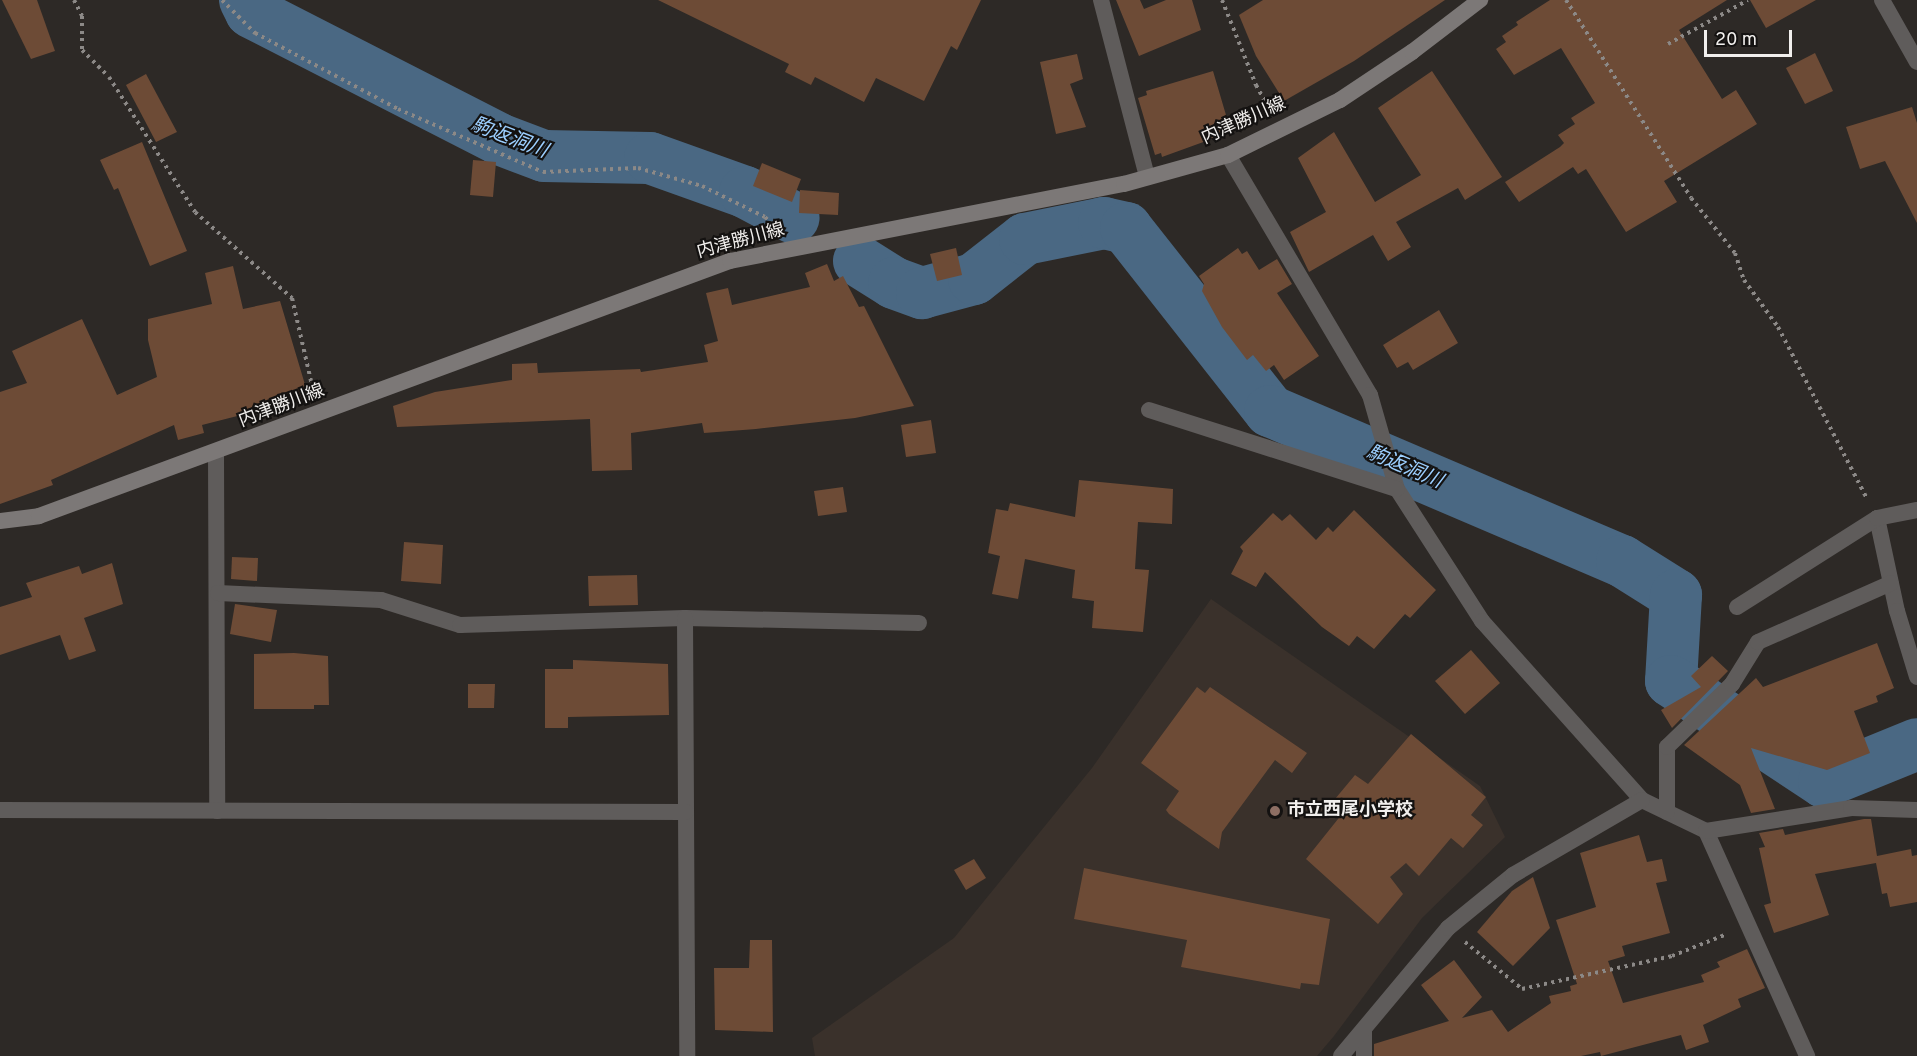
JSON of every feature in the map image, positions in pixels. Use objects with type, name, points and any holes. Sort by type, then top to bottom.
[{"type":"main road","name":"内津勝川線","points":[[0,521],[39,516],[216,453],[730,261],[1147,177],[1228,155],[1340,100],[1412,52],[1480,0]]},
{"type":"street","points":[[1101,0],[1147,177]]},
{"type":"street","points":[[1882,0],[1917,62]]},
{"type":"street","points":[[1228,155],[1370,395],[1397,489],[1482,621],[1641,800],[1706,831],[1851,808],[1917,810]]},
{"type":"street","points":[[1149,410],[1397,489]]},
{"type":"street","points":[[216,453],[217,811]]},
{"type":"street","points":[[1737,607],[1877,518],[1917,510]]},
{"type":"street","points":[[1877,518],[1891,583],[1917,677]]},
{"type":"street","points":[[1667,812],[1667,747],[1732,684],[1758,642],[1891,583]]},
{"type":"street","points":[[218,593],[381,600],[460,626],[685,618],[919,623]]},
{"type":"street","points":[[685,618],[687,1056]]},
{"type":"street","points":[[1341,1056],[1448,928],[1513,875],[1641,800]]},
{"type":"street","points":[[0,810],[686,812]]},
{"type":"street","points":[[1706,831],[1807,1056]]},
{"type":"street","points":[[1364,1031],[1364,1056]]},
{"type":"path","points":[[75,0],[82,16],[82,50],[109,77],[195,212],[292,298],[319,414]]},
{"type":"path","points":[[222,0],[255,33],[408,113],[543,172],[638,168],[702,186],[765,217],[792,248]]},
{"type":"path","points":[[1222,0],[1256,85],[1281,128]]},
{"type":"path","points":[[1566,0],[1691,198],[1735,254],[1744,279],[1778,327],[1877,518]]},
{"type":"path","points":[[1668,44],[1748,0]]},
{"type":"path","points":[[1448,928],[1521,989],[1672,956],[1749,926]]},
{"type":"shaded area","name":"市立西尾小学校","points":[[1211,599],[1480,786],[1505,837],[1422,918],[1317,1056],[815,1056],[812,1038],[954,938],[1092,768]]},
{"type":"building","points":[[2,0],[37,0],[55,51],[31,59]]},
{"type":"building","points":[[658,0],[981,0],[957,50],[951,46],[924,101],[876,78],[864,102],[815,77],[811,85],[785,72],[789,64]]},
{"type":"building","points":[[1116,0],[1140,0],[1144,9],[1166,0],[1192,0],[1201,30],[1139,56]]},
{"type":"building","points":[[1263,0],[1445,0],[1354,61],[1284,101],[1256,56],[1239,15]]},
{"type":"building","points":[[1550,0],[1727,0],[1679,30],[1722,99],[1736,90],[1757,124],[1664,181],[1677,202],[1626,232],[1586,169],[1578,174],[1573,167],[1519,202],[1505,182],[1560,147],[1564,143],[1558,135],[1575,124],[1571,118],[1595,103],[1561,48],[1514,75],[1496,49],[1506,42],[1502,36],[1518,25],[1516,22]]},
{"type":"building","points":[[1750,0],[1816,0],[1766,28]]},
{"type":"building","points":[[1815,53],[1833,91],[1805,104],[1786,68]]},
{"type":"building","points":[[1077,54],[1083,79],[1070,84],[1086,127],[1056,134],[1040,62]]},
{"type":"building","points":[[1213,71],[1231,132],[1162,157],[1161,153],[1155,155],[1138,98],[1147,95],[1146,91]]},
{"type":"building","points":[[1432,71],[1502,177],[1465,200],[1458,188],[1396,222],[1411,247],[1388,261],[1373,235],[1309,272],[1290,232],[1326,212],[1298,158],[1334,132],[1375,202],[1421,175],[1378,108]]},
{"type":"building","points":[[146,74],[177,132],[156,142],[126,85]]},
{"type":"building","points":[[1912,107],[1917,123],[1917,223],[1885,161],[1860,169],[1846,127]]},
{"type":"building","points":[[142,142],[187,251],[150,266],[118,188],[114,190],[100,160]]},
{"type":"building","points":[[473,160],[496,162],[493,197],[470,195]]},
{"type":"building","points":[[762,163],[801,179],[792,202],[753,186]]},
{"type":"building","points":[[800,190],[839,193],[838,215],[799,213]]},
{"type":"building","points":[[956,248],[962,275],[937,281],[930,254]]},
{"type":"building","points":[[1238,248],[1242,254],[1247,251],[1259,270],[1277,259],[1292,284],[1277,293],[1319,356],[1284,380],[1274,365],[1266,371],[1253,355],[1247,360],[1222,327],[1202,291],[1204,284],[1199,276]]},
{"type":"building","points":[[827,264],[834,281],[843,276],[859,307],[864,306],[914,406],[855,418],[756,429],[704,433],[702,423],[631,433],[632,470],[592,471],[590,419],[397,427],[393,406],[435,392],[512,380],[512,364],[537,363],[538,373],[640,369],[641,372],[708,362],[704,345],[718,341],[706,293],[728,288],[732,305],[810,287],[805,273]]},
{"type":"building","points":[[233,266],[243,309],[280,301],[309,398],[202,425],[204,433],[178,440],[174,425],[51,480],[53,485],[0,504],[0,392],[27,383],[12,351],[82,319],[117,395],[157,377],[148,340],[148,319],[212,304],[205,273]]},
{"type":"building","points":[[1439,310],[1458,343],[1413,370],[1408,362],[1397,368],[1383,345]]},
{"type":"building","points":[[931,420],[936,453],[906,457],[901,425]]},
{"type":"building","points":[[1079,480],[1173,489],[1172,524],[1138,522],[1135,569],[1149,570],[1143,632],[1092,628],[1094,601],[1072,598],[1075,570],[1025,559],[1018,599],[992,594],[1000,556],[988,553],[996,509],[1008,511],[1010,503],[1075,517]]},
{"type":"building","points":[[843,487],[847,512],[818,516],[814,491]]},
{"type":"building","points":[[1354,510],[1436,590],[1410,618],[1405,614],[1374,649],[1357,636],[1349,646],[1322,627],[1265,572],[1256,587],[1231,574],[1243,551],[1240,547],[1273,513],[1282,521],[1290,514],[1316,540],[1328,527],[1333,532]]},
{"type":"building","points":[[404,542],[443,545],[441,584],[401,581]]},
{"type":"building","points":[[232,557],[258,558],[257,581],[231,579]]},
{"type":"building","points":[[112,563],[123,604],[84,618],[96,651],[69,660],[60,635],[0,655],[0,607],[32,597],[26,583],[79,566],[82,574]]},
{"type":"building","points":[[637,575],[638,605],[589,606],[588,576]]},
{"type":"building","points":[[235,604],[277,610],[271,642],[230,634]]},
{"type":"building","points":[[1877,643],[1894,688],[1876,696],[1878,702],[1854,711],[1870,753],[1827,770],[1751,748],[1775,809],[1751,813],[1740,785],[1684,745],[1756,678],[1763,687]]},
{"type":"building","points":[[1471,650],[1500,683],[1465,714],[1435,681]]},
{"type":"building","points":[[294,653],[328,656],[329,705],[314,705],[314,709],[254,709],[254,654]]},
{"type":"building","points":[[1712,656],[1728,671],[1672,728],[1661,710],[1701,687],[1691,676]]},
{"type":"building","points":[[573,660],[668,664],[669,715],[568,717],[568,728],[545,728],[545,669],[573,669]]},
{"type":"building","points":[[468,684],[495,684],[494,708],[468,708]]},
{"type":"building","points":[[1197,687],[1205,693],[1210,687],[1307,753],[1292,773],[1275,760],[1222,832],[1219,849],[1169,814],[1166,810],[1179,791],[1141,763]]},
{"type":"building","points":[[1411,734],[1486,797],[1471,815],[1483,825],[1463,848],[1451,838],[1419,876],[1406,863],[1390,877],[1403,894],[1378,924],[1306,859],[1346,809],[1335,799],[1355,775],[1368,784]]},
{"type":"building","points":[[1871,819],[1877,856],[1911,849],[1912,856],[1917,855],[1917,902],[1890,907],[1887,893],[1882,894],[1876,863],[1815,874],[1829,915],[1774,933],[1764,905],[1771,903],[1759,848],[1765,847],[1759,833],[1783,829],[1785,835]]},
{"type":"building","points":[[1639,835],[1647,862],[1662,859],[1667,881],[1656,883],[1670,933],[1622,946],[1625,956],[1608,961],[1623,1003],[1704,982],[1701,975],[1720,967],[1717,962],[1747,949],[1765,988],[1738,999],[1741,1007],[1703,1025],[1709,1042],[1686,1050],[1681,1035],[1601,1056],[1600,1052],[1581,1056],[1374,1056],[1374,1044],[1449,1021],[1421,985],[1454,960],[1482,997],[1462,1018],[1492,1010],[1508,1032],[1551,1003],[1549,996],[1571,991],[1570,986],[1577,984],[1556,920],[1596,907],[1580,853]]},
{"type":"building","points":[[974,859],[986,878],[966,890],[954,870]]},
{"type":"building","points":[[1084,868],[1330,919],[1319,985],[1301,983],[1300,989],[1181,967],[1187,940],[1074,919]]},
{"type":"building","points":[[1533,877],[1550,928],[1513,966],[1477,932],[1512,891]]},
{"type":"building","points":[[750,940],[772,940],[773,1032],[715,1030],[714,968],[749,968]]},
{"type":"waterway","name":"駒返洞川","points":[[245,0],[251,12],[499,139],[544,156],[650,158],[745,192],[794,218]]},
{"type":"waterway","name":"駒返洞川","points":[[859,261],[894,283],[922,293],[974,279],[1025,239],[1104,223],[1126,228],[1270,411],[1622,561],[1676,595],[1671,681],[1824,782],[1917,744]]},
{"type":"place","name":"市立西尾小学校","points":[[1275,811]]}]
